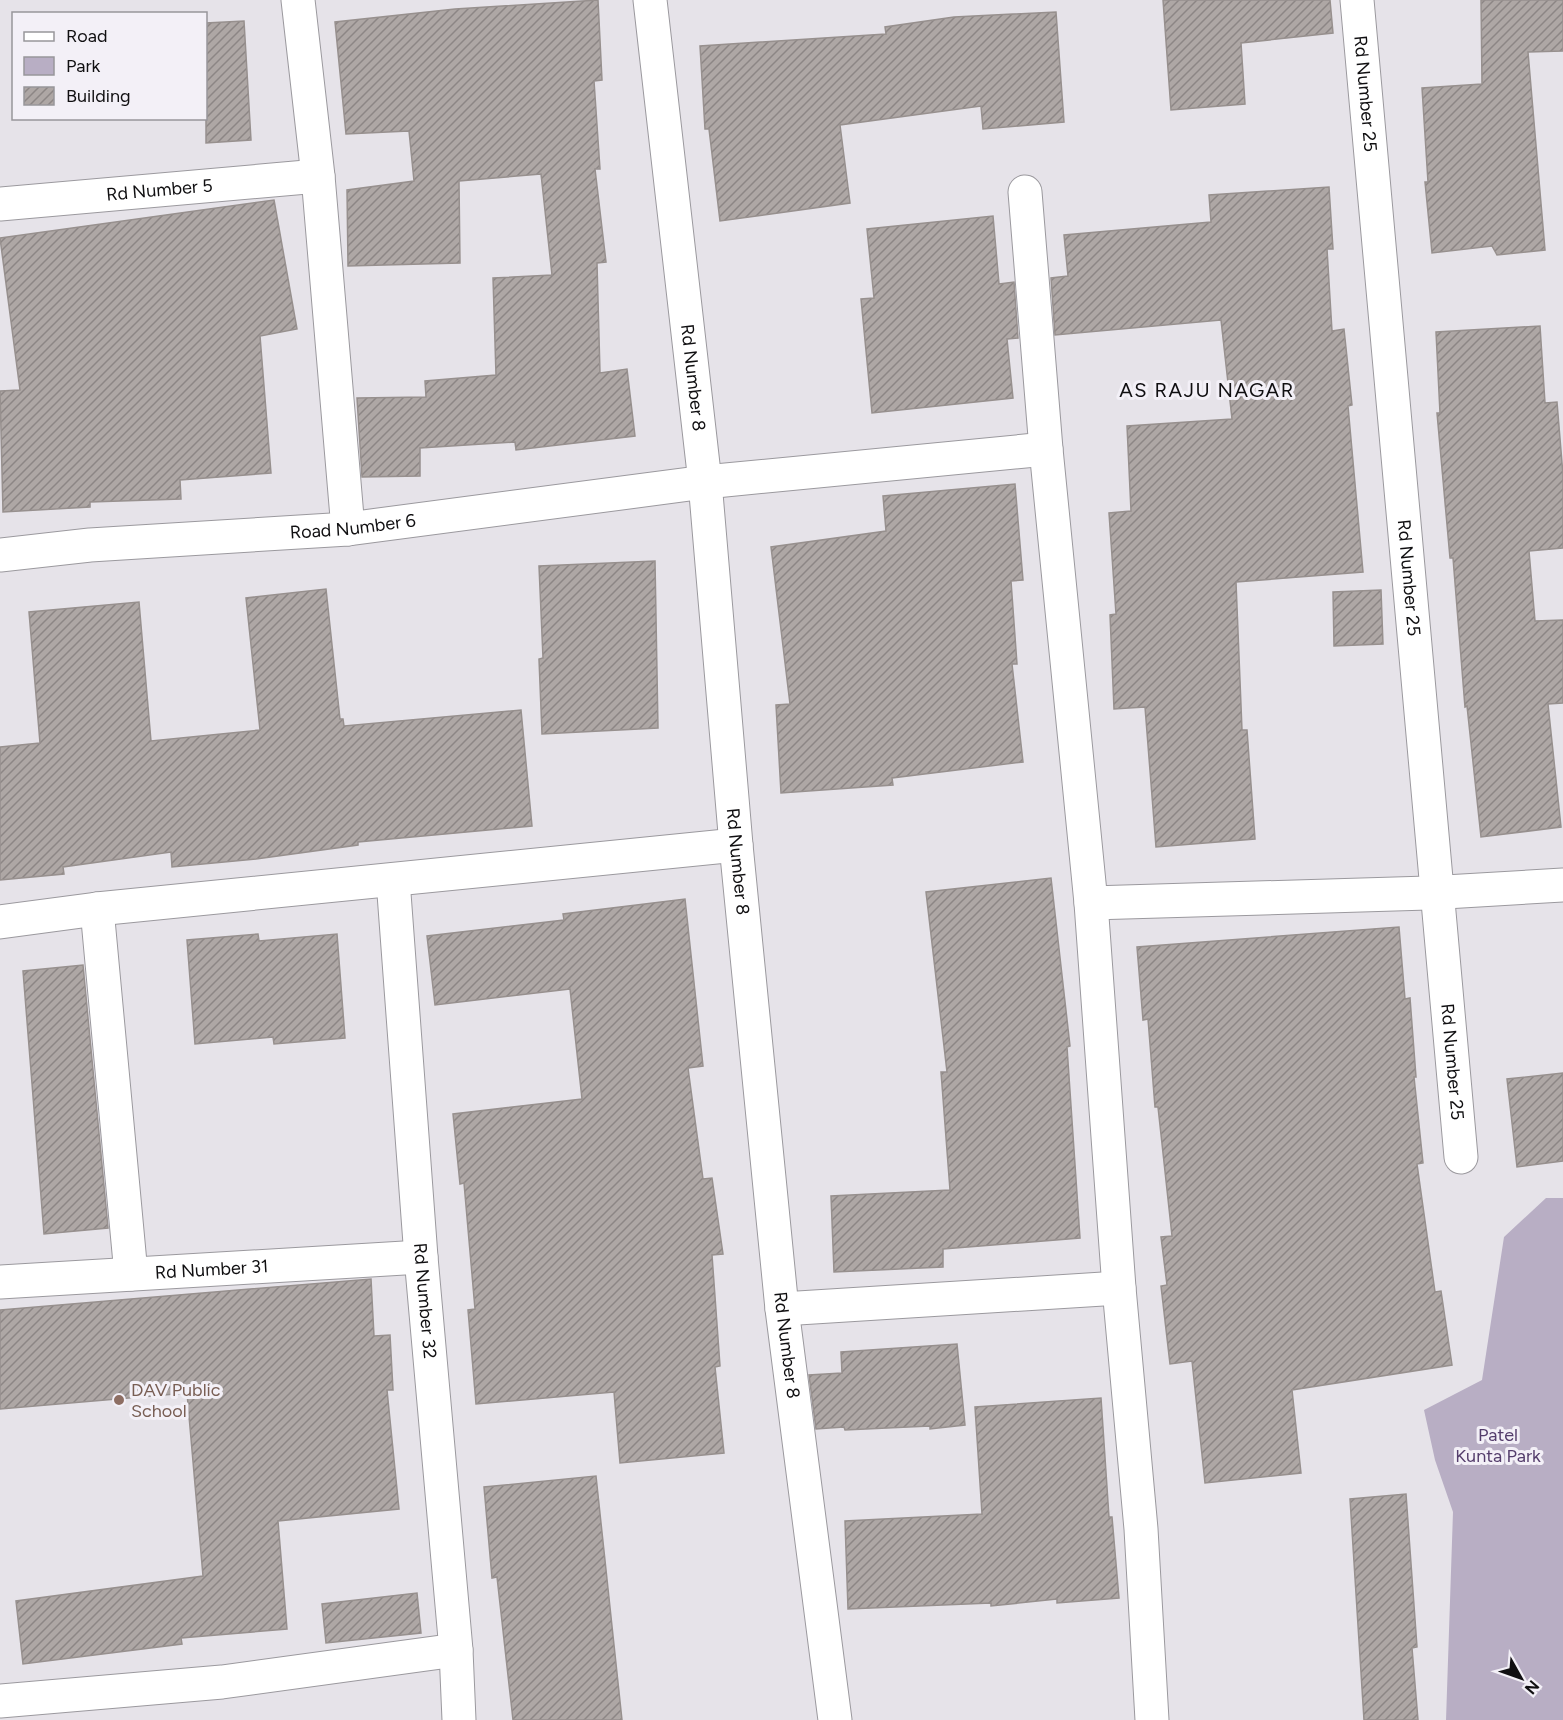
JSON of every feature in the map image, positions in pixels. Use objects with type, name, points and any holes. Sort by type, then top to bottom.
[{"type":"street","points":[[298,0],[318,176],[348,530]]},
{"type":"street","name":"Rd Number 8","points":[[650,0],[705,482],[736,845],[782,1308],[835,1720]]},
{"type":"street","name":"Rd Number 25","points":[[1357,0],[1461,1157]]},
{"type":"street","name":"Rd Number 5","points":[[0,204],[318,176]]},
{"type":"street","points":[[1025,192],[1046,449],[1091,903],[1119,1288],[1141,1529],[1152,1720]]},
{"type":"street","name":"Road Number 6","points":[[0,555],[90,544],[348,530],[705,482],[1046,449]]},
{"type":"street","points":[[0,922],[97,909],[736,845]]},
{"type":"street","name":"Rd Number 32","points":[[393,880],[421,1257],[456,1650],[459,1720]]},
{"type":"street","points":[[1091,903],[1438,893],[1563,885]]},
{"type":"street","points":[[97,909],[131,1274]]},
{"type":"street","name":"Rd Number 31","points":[[0,1282],[421,1257]]},
{"type":"street","points":[[782,1308],[1119,1288]]},
{"type":"street","points":[[0,1701],[222,1682],[456,1650]]},
{"type":"green space","name":"Patel Kunta Park","points":[[1546,1198],[1563,1198],[1563,1720],[1446,1720],[1453,1512],[1435,1460],[1424,1410],[1482,1380],[1504,1237]]},
{"type":"building","points":[[598,0],[602,80],[594,81],[600,169],[595,169],[606,262],[597,263],[600,373],[627,369],[635,436],[516,450],[515,442],[420,448],[420,476],[362,477],[357,398],[426,397],[425,381],[496,375],[493,278],[552,275],[541,174],[459,181],[460,263],[348,266],[347,190],[414,181],[409,131],[346,134],[335,22],[455,9]]},
{"type":"building","points":[[1163,0],[1330,0],[1333,33],[1241,43],[1245,104],[1171,110]]},
{"type":"building","points":[[1481,0],[1563,0],[1563,51],[1528,52],[1545,250],[1497,255],[1492,246],[1432,253],[1425,182],[1428,182],[1422,88],[1482,84]]},
{"type":"building","points":[[1056,12],[1064,122],[983,129],[981,106],[840,125],[850,203],[720,221],[709,129],[705,129],[700,46],[886,34],[885,27],[954,17]]},
{"type":"building","points":[[244,21],[251,140],[206,143],[207,23]]},
{"type":"building","points":[[1329,187],[1333,249],[1327,249],[1332,331],[1344,329],[1352,405],[1348,406],[1363,572],[1236,582],[1242,730],[1247,730],[1255,839],[1156,847],[1145,707],[1114,709],[1110,615],[1116,614],[1109,513],[1131,511],[1127,426],[1232,419],[1221,320],[1055,335],[1051,278],[1068,276],[1064,235],[1211,222],[1209,195]]},
{"type":"building","points":[[274,200],[297,329],[260,336],[271,473],[180,480],[181,499],[90,502],[90,507],[3,512],[0,391],[20,390],[0,238]]},
{"type":"building","points":[[993,216],[999,284],[1014,282],[1018,338],[1007,339],[1013,398],[872,413],[861,299],[874,298],[867,229]]},
{"type":"building","points":[[1540,326],[1545,403],[1557,402],[1563,475],[1563,548],[1529,551],[1535,621],[1563,620],[1563,703],[1548,704],[1561,827],[1481,837],[1467,706],[1465,707],[1453,558],[1450,558],[1437,413],[1440,413],[1436,332]]},
{"type":"building","points":[[1015,484],[1023,580],[1011,581],[1017,664],[1012,664],[1023,762],[892,778],[893,785],[781,793],[776,705],[790,704],[771,547],[886,531],[883,496]]},
{"type":"building","points":[[655,561],[658,728],[542,734],[539,659],[543,658],[539,566]]},
{"type":"building","points":[[326,589],[340,719],[343,719],[344,726],[521,710],[532,826],[358,842],[358,845],[256,859],[172,867],[171,852],[63,867],[64,874],[0,880],[0,747],[40,743],[29,612],[139,602],[151,741],[260,730],[246,598]]},
{"type":"building","points":[[1381,590],[1383,644],[1334,646],[1333,592]]},
{"type":"building","points":[[1051,878],[1070,1046],[1067,1047],[1080,1238],[943,1249],[943,1267],[834,1272],[831,1196],[950,1190],[941,1072],[947,1072],[926,892]]},
{"type":"building","points":[[685,899],[703,1066],[688,1068],[703,1179],[712,1178],[723,1254],[712,1255],[720,1366],[715,1367],[724,1453],[620,1463],[614,1392],[476,1404],[468,1310],[475,1309],[464,1183],[460,1184],[453,1114],[582,1099],[570,989],[435,1005],[427,936],[564,920],[563,914]]},
{"type":"building","points":[[1399,927],[1405,999],[1410,998],[1416,1077],[1414,1077],[1423,1163],[1417,1164],[1435,1292],[1441,1291],[1452,1365],[1292,1390],[1301,1473],[1205,1483],[1192,1361],[1170,1364],[1161,1286],[1167,1285],[1161,1237],[1172,1236],[1158,1107],[1155,1107],[1148,1019],[1143,1020],[1137,947]]},
{"type":"building","points":[[258,934],[259,941],[337,934],[345,1038],[274,1044],[273,1037],[195,1044],[187,940]]},
{"type":"building","points":[[83,965],[108,1228],[44,1234],[23,971]]},
{"type":"building","points":[[1563,1073],[1563,1161],[1517,1167],[1507,1079]]},
{"type":"building","points":[[371,1279],[374,1336],[390,1335],[393,1390],[387,1390],[399,1509],[278,1521],[287,1629],[181,1638],[182,1644],[23,1664],[16,1601],[203,1576],[187,1393],[0,1409],[0,1310]]},
{"type":"building","points":[[957,1344],[965,1425],[930,1429],[930,1426],[816,1429],[809,1375],[842,1373],[841,1352]]},
{"type":"building","points":[[1101,1398],[1109,1517],[1112,1517],[1119,1598],[1057,1603],[1057,1599],[991,1606],[991,1603],[848,1609],[845,1521],[982,1514],[975,1407]]},
{"type":"building","points":[[596,1476],[622,1720],[513,1720],[497,1577],[492,1578],[484,1487]]},
{"type":"building","points":[[1406,1494],[1417,1647],[1412,1648],[1418,1720],[1364,1720],[1350,1499]]},
{"type":"building","points":[[417,1593],[421,1633],[326,1643],[322,1604]]},
{"type":"place","name":"DAV Public School","points":[[119,1400]]},
{"type":"district","name":"AS RAJU NAGAR","points":[[1207,390]]}]
